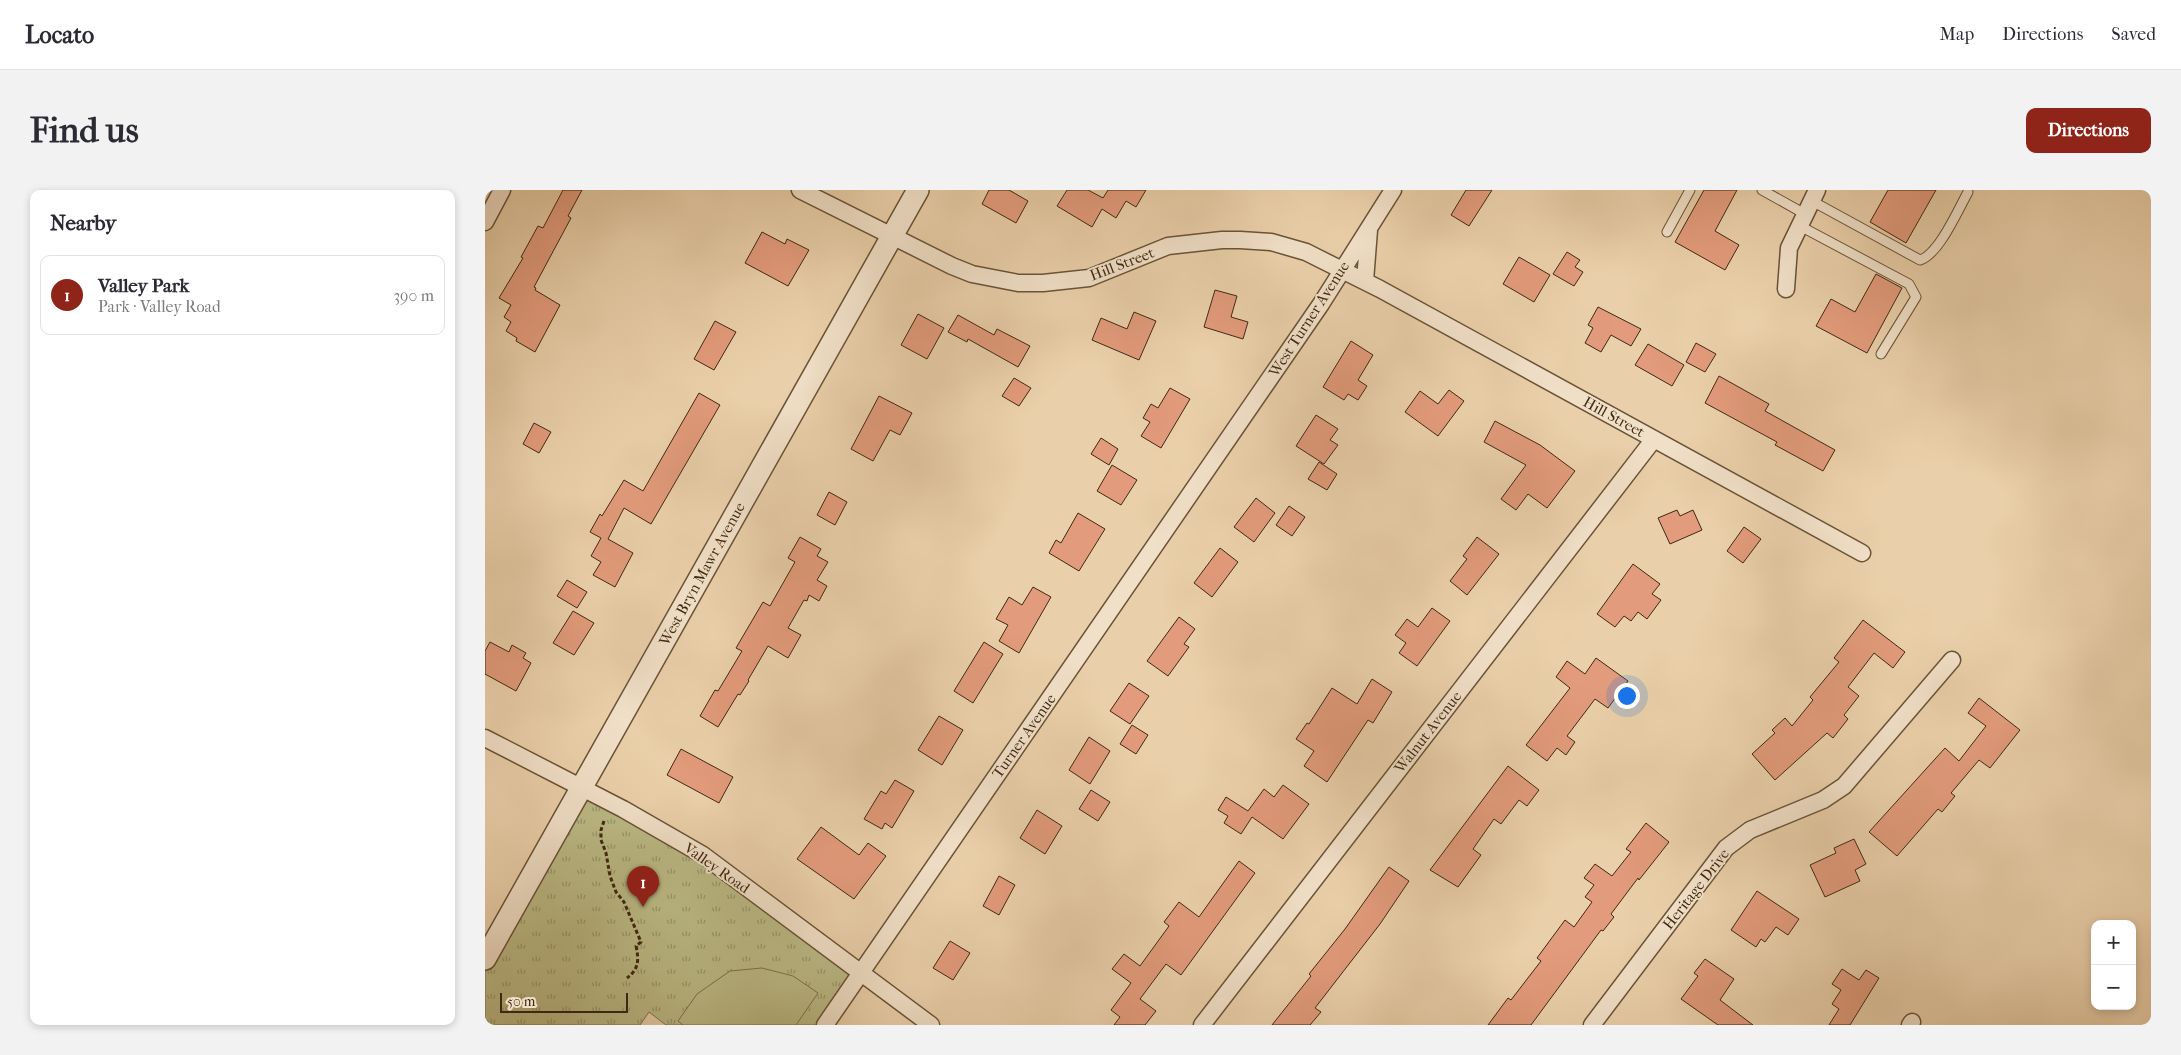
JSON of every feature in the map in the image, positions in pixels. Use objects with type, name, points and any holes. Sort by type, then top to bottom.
[{"type":"street","points":[[485,222],[502,190]]},
{"type":"street","name":"Hill Street","points":[[800,190],[952,266],[972,274],[1018,283],[1043,283],[1089,278],[1169,246],[1222,240],[1271,242],[1292,247],[1306,252],[1365,282],[1862,553]]},
{"type":"street","name":"West Bryn Mawr Avenue","points":[[485,959],[918,190]]},
{"type":"street","name":"West Turner Avenue","points":[[1223,447],[1321,304],[1393,190]]},
{"type":"street","points":[[1786,289],[1789,248],[1808,208]]},
{"type":"street","points":[[1365,282],[1369,228]]},
{"type":"street","name":"Walnut Avenue","points":[[1202,1025],[1654,439]]},
{"type":"street","name":"Turner Avenue","points":[[825,1025],[1223,447]]},
{"type":"street","name":"Heritage Drive","points":[[1595,1024],[1726,848],[1750,830],[1823,800],[1844,786],[1952,660]]},
{"type":"street","name":"Valley Road","points":[[485,738],[582,787],[703,855],[931,1025]]},
{"type":"lane","points":[[1667,232],[1690,190]]},
{"type":"lane","points":[[1763,190],[1808,208],[1920,260],[1926,258],[1935,250],[1969,192]]},
{"type":"lane","points":[[1808,208],[1909,284],[1916,296],[1881,354]]},
{"type":"path","points":[[604,821],[601,830],[601,840],[610,876],[616,892],[624,902],[641,942],[637,946],[639,962],[633,973],[627,978]]},
{"type":"green space","points":[[582,787],[623,809],[861,973],[825,1025],[666,1025],[649,1012],[640,1025],[485,1025],[485,959]]},
{"type":"green space","points":[[762,968],[793,976],[818,993],[796,1025],[683,1025],[678,1021],[697,994],[730,971]]},
{"type":"building","points":[[563,190],[582,190],[568,216],[571,218],[534,287],[536,288],[535,290],[560,305],[535,352],[516,341],[517,338],[506,331],[511,322],[504,317],[511,305],[499,298],[523,258],[521,257],[538,226],[543,228]]},
{"type":"building","points":[[989,190],[1009,190],[1028,201],[1016,223],[982,204]]},
{"type":"building","points":[[1067,190],[1088,190],[1103,198],[1108,190],[1146,190],[1136,207],[1126,201],[1116,218],[1102,209],[1092,227],[1057,206]]},
{"type":"building","points":[[1466,190],[1492,190],[1469,226],[1451,215]]},
{"type":"building","points":[[1704,190],[1737,190],[1715,231],[1739,245],[1725,270],[1675,242]]},
{"type":"building","points":[[1888,190],[1936,190],[1906,243],[1870,222]]},
{"type":"building","points":[[762,232],[785,244],[787,239],[809,250],[788,286],[745,263]]},
{"type":"building","points":[[1567,252],[1580,260],[1575,267],[1583,272],[1574,286],[1553,274]]},
{"type":"building","points":[[1519,257],[1550,275],[1534,302],[1503,284]]},
{"type":"building","points":[[1876,274],[1902,288],[1867,353],[1816,326],[1831,299],[1855,312]]},
{"type":"building","points":[[1215,290],[1237,296],[1231,317],[1248,322],[1243,339],[1204,327]]},
{"type":"building","points":[[1598,307],[1641,329],[1631,346],[1611,335],[1601,352],[1585,343],[1593,328],[1588,325]]},
{"type":"building","points":[[1134,312],[1156,321],[1139,360],[1092,340],[1101,318],[1127,329]]},
{"type":"building","points":[[918,314],[944,328],[927,359],[901,345]]},
{"type":"building","points":[[958,315],[994,335],[997,329],[1030,346],[1018,367],[968,339],[967,342],[948,332]]},
{"type":"building","points":[[715,321],[736,332],[714,370],[694,359]]},
{"type":"building","points":[[1351,341],[1373,355],[1358,380],[1367,386],[1358,400],[1348,394],[1344,400],[1323,387]]},
{"type":"building","points":[[1696,343],[1716,354],[1705,372],[1686,362]]},
{"type":"building","points":[[1648,344],[1684,365],[1672,386],[1635,365]]},
{"type":"building","points":[[1719,376],[1769,404],[1765,411],[1835,450],[1823,471],[1775,445],[1777,442],[1705,403]]},
{"type":"building","points":[[1014,378],[1031,388],[1019,406],[1002,396]]},
{"type":"building","points":[[1170,388],[1190,399],[1161,448],[1141,436],[1150,422],[1143,418],[1151,404],[1158,408]]},
{"type":"building","points":[[1449,390],[1464,401],[1438,436],[1405,412],[1420,391],[1438,404]]},
{"type":"building","points":[[699,393],[720,405],[651,524],[624,508],[608,539],[633,553],[615,587],[593,575],[601,562],[591,556],[601,538],[590,532],[624,480],[643,491]]},
{"type":"building","points":[[879,396],[912,413],[900,435],[890,430],[873,461],[851,449]]},
{"type":"building","points":[[1316,415],[1338,429],[1330,440],[1338,445],[1324,464],[1296,446]]},
{"type":"building","points":[[1495,421],[1540,445],[1575,471],[1547,508],[1528,494],[1516,510],[1501,499],[1526,465],[1484,442]]},
{"type":"building","points":[[534,423],[551,432],[539,453],[523,444]]},
{"type":"building","points":[[1101,438],[1118,449],[1109,465],[1091,454]]},
{"type":"building","points":[[1319,462],[1337,474],[1327,490],[1308,479]]},
{"type":"building","points":[[1112,465],[1137,480],[1121,505],[1097,491]]},
{"type":"building","points":[[829,492],[847,502],[835,525],[817,515]]},
{"type":"building","points":[[1256,498],[1275,513],[1254,542],[1234,527]]},
{"type":"building","points":[[1289,506],[1305,517],[1292,536],[1276,525]]},
{"type":"building","points":[[1677,510],[1680,516],[1693,510],[1702,530],[1670,544],[1658,518]]},
{"type":"building","points":[[1078,513],[1105,529],[1079,571],[1049,553],[1056,540],[1061,543]]},
{"type":"building","points":[[1744,527],[1761,539],[1743,563],[1727,551]]},
{"type":"building","points":[[800,537],[821,549],[817,556],[828,562],[817,580],[827,586],[819,601],[809,595],[807,601],[804,600],[788,628],[801,635],[788,658],[768,646],[749,681],[740,695],[738,694],[718,727],[700,716],[715,690],[718,691],[742,651],[736,648],[763,602],[770,606],[795,562],[788,558]]},
{"type":"building","points":[[1477,537],[1499,554],[1467,595],[1450,581],[1467,559],[1463,556]]},
{"type":"building","points":[[1220,548],[1238,562],[1212,597],[1194,583]]},
{"type":"building","points":[[1633,564],[1660,584],[1652,594],[1661,600],[1647,619],[1638,612],[1631,621],[1624,616],[1615,627],[1597,614]]},
{"type":"building","points":[[567,580],[587,592],[577,608],[557,596]]},
{"type":"building","points":[[1033,587],[1051,597],[1019,653],[999,641],[1008,625],[996,619],[1009,597],[1022,605]]},
{"type":"building","points":[[1432,608],[1450,621],[1417,666],[1399,653],[1406,643],[1395,635],[1407,619],[1418,627]]},
{"type":"building","points":[[573,611],[594,623],[574,655],[553,643]]},
{"type":"building","points":[[1179,617],[1195,629],[1184,644],[1189,647],[1168,676],[1147,661]]},
{"type":"building","points":[[1863,620],[1905,652],[1893,668],[1874,653],[1848,687],[1859,696],[1844,715],[1848,719],[1833,738],[1827,733],[1775,780],[1752,754],[1775,733],[1772,730],[1785,718],[1792,726],[1813,700],[1810,697],[1839,662],[1834,658]]},
{"type":"building","points":[[490,642],[509,652],[512,645],[526,653],[523,658],[531,663],[516,691],[485,674],[485,651]]},
{"type":"building","points":[[984,642],[1003,654],[973,703],[954,691]]},
{"type":"building","points":[[1596,658],[1628,681],[1608,708],[1595,699],[1567,736],[1575,742],[1566,755],[1557,748],[1547,761],[1526,745],[1570,688],[1556,677],[1567,661],[1585,674]]},
{"type":"building","points":[[1372,679],[1392,692],[1373,723],[1368,720],[1327,782],[1304,766],[1314,751],[1296,739],[1307,723],[1309,724],[1332,688],[1357,704]]},
{"type":"building","points":[[1129,683],[1149,696],[1130,724],[1110,711]]},
{"type":"building","points":[[1979,698],[2020,730],[1990,768],[1979,760],[1951,793],[1955,796],[1942,812],[1938,809],[1897,856],[1869,832],[1945,748],[1959,761],[1986,726],[1968,713]]},
{"type":"building","points":[[939,716],[963,730],[942,765],[918,750]]},
{"type":"building","points":[[1132,725],[1148,735],[1136,754],[1120,744]]},
{"type":"building","points":[[1089,737],[1110,751],[1090,784],[1069,770]]},
{"type":"building","points":[[681,749],[733,777],[719,803],[667,775]]},
{"type":"building","points":[[1508,766],[1539,790],[1527,806],[1519,800],[1501,824],[1494,819],[1473,849],[1481,855],[1458,887],[1430,870]]},
{"type":"building","points":[[895,780],[914,791],[892,828],[885,823],[882,829],[864,819],[881,791],[886,794]]},
{"type":"building","points":[[1283,785],[1309,804],[1283,839],[1252,817],[1241,834],[1224,823],[1228,816],[1218,810],[1226,797],[1248,811],[1264,789],[1274,797]]},
{"type":"building","points":[[1091,790],[1110,802],[1098,821],[1079,809]]},
{"type":"building","points":[[1037,810],[1062,826],[1045,854],[1020,838]]},
{"type":"building","points":[[1646,823],[1669,842],[1639,880],[1638,878],[1611,914],[1614,917],[1603,931],[1601,930],[1531,1025],[1488,1025],[1508,998],[1511,1000],[1541,961],[1537,958],[1565,920],[1574,927],[1592,902],[1585,897],[1594,885],[1584,878],[1595,864],[1612,876],[1631,852],[1626,849]]},
{"type":"building","points":[[821,827],[859,855],[868,843],[886,856],[854,899],[797,859]]},
{"type":"building","points":[[1854,839],[1866,864],[1855,870],[1860,881],[1825,897],[1810,865],[1836,853],[1834,848]]},
{"type":"building","points":[[1239,861],[1255,873],[1181,975],[1166,964],[1140,999],[1156,1011],[1145,1025],[1114,1025],[1120,1017],[1111,1010],[1131,983],[1112,969],[1124,954],[1140,966],[1169,926],[1164,922],[1179,902],[1199,917]]},
{"type":"building","points":[[1389,867],[1409,881],[1380,924],[1315,1008],[1321,1012],[1310,1025],[1272,1025],[1311,976],[1309,974],[1345,929]]},
{"type":"building","points":[[999,876],[1015,885],[999,915],[983,906]]},
{"type":"building","points":[[1757,891],[1799,919],[1788,935],[1776,927],[1765,942],[1761,939],[1756,947],[1731,930]]},
{"type":"building","points":[[950,941],[970,953],[953,980],[933,968]]},
{"type":"building","points":[[1705,959],[1734,979],[1720,1000],[1753,1025],[1718,1025],[1681,999],[1698,976],[1694,973]]},
{"type":"building","points":[[1842,969],[1859,980],[1866,970],[1879,978],[1850,1025],[1829,1025],[1839,1009],[1832,1004],[1841,990],[1832,984]]},
{"type":"place","name":"Valley Park","points":[[643,907]]}]
